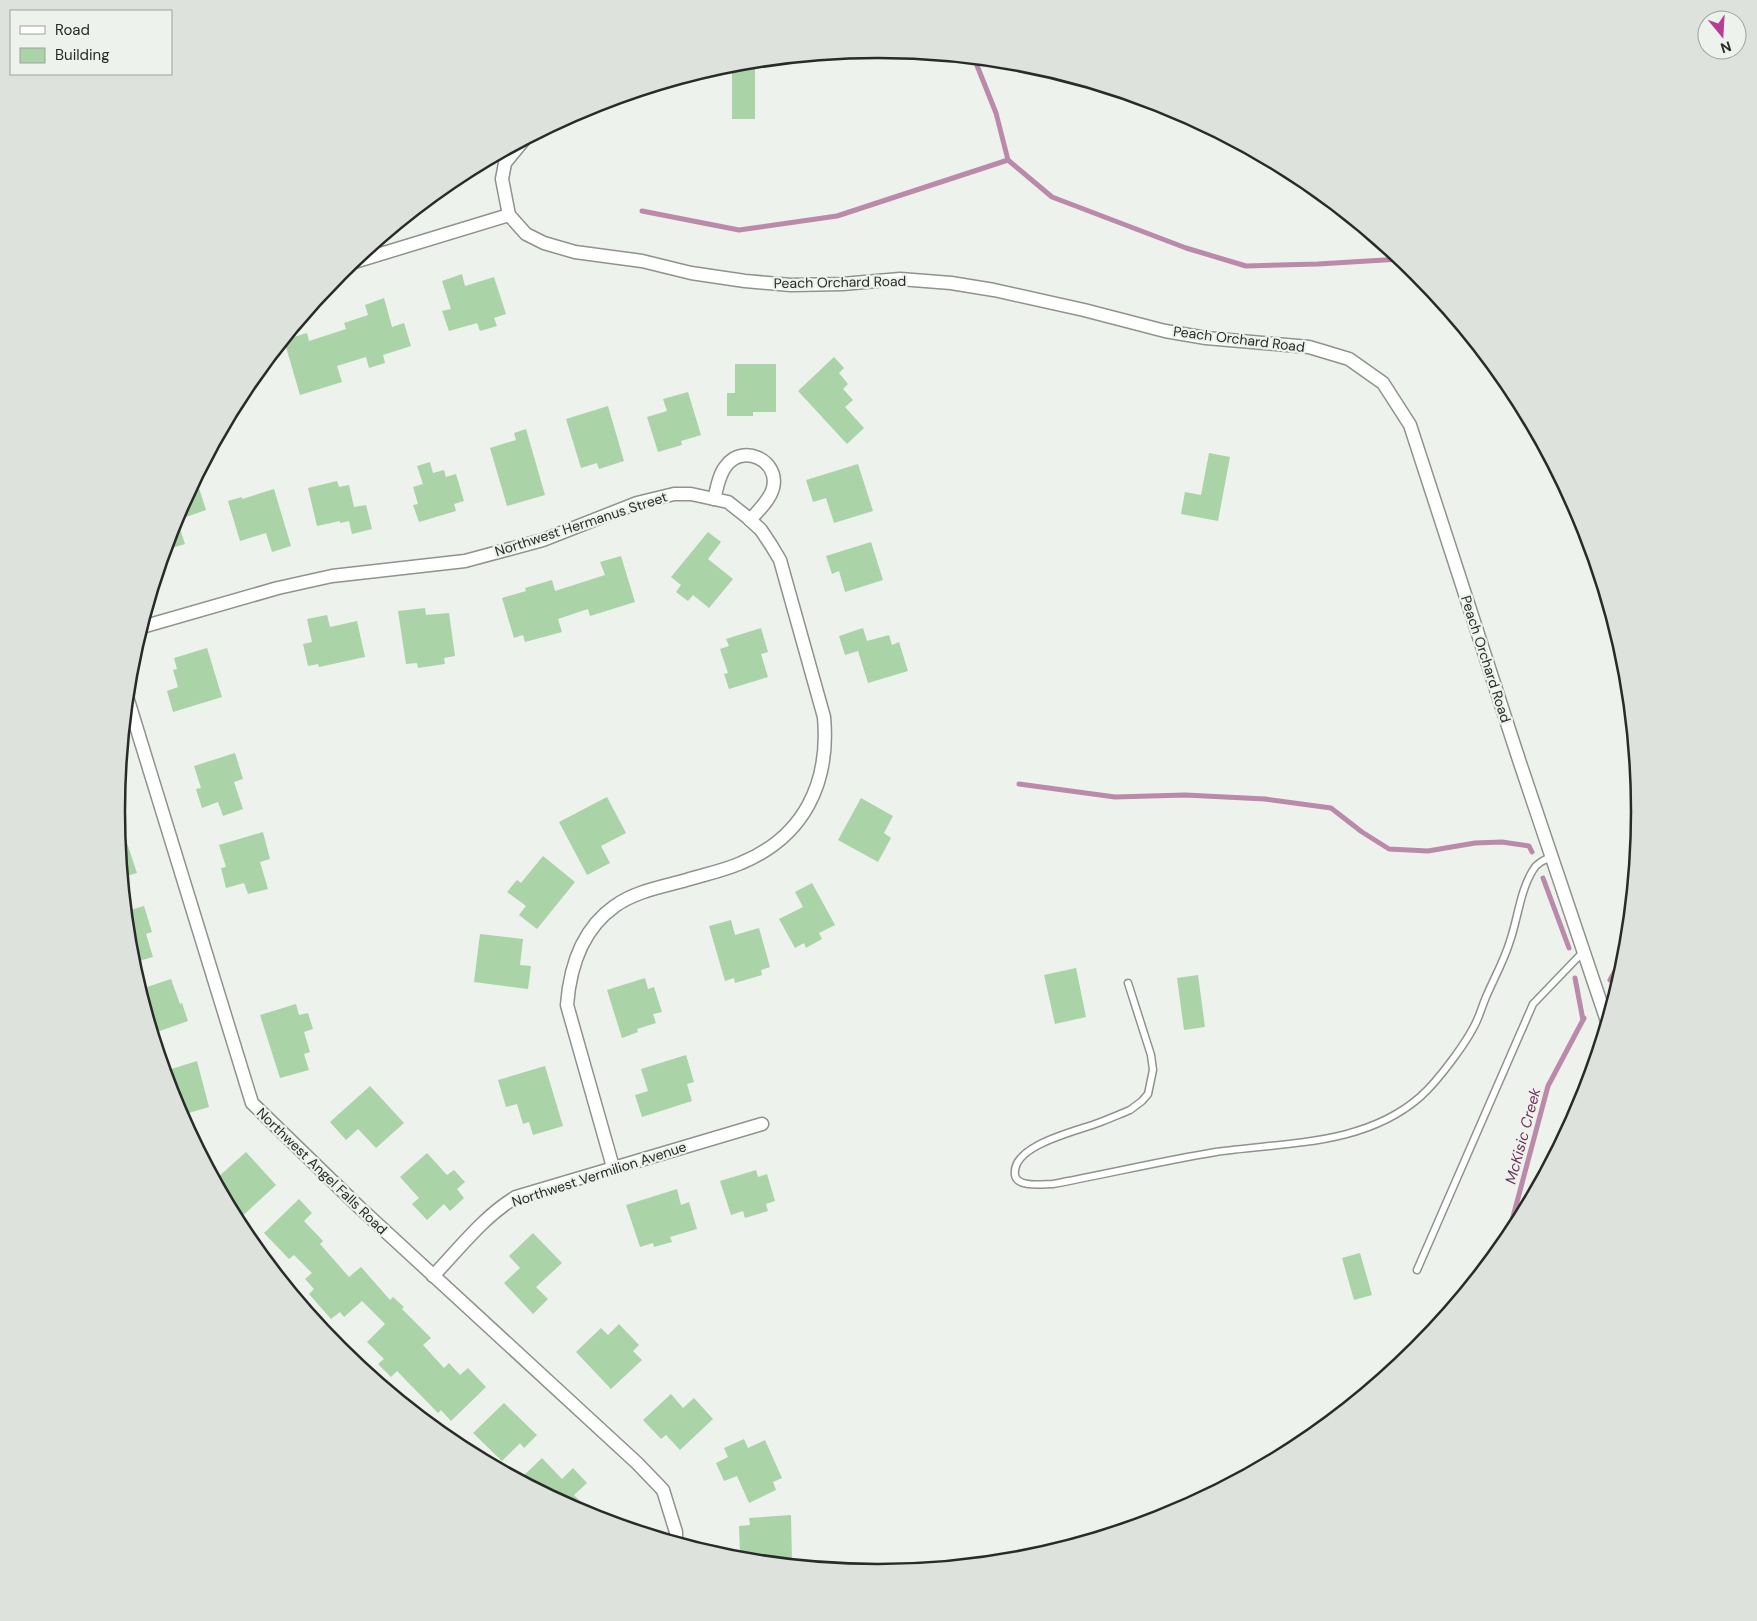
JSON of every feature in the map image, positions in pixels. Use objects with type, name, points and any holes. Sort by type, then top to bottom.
[{"type":"street","points":[[368,258],[509,215],[502,179],[505,163],[515,151]]},
{"type":"street","name":"Peach Orchard Road","points":[[509,215],[526,234],[544,243],[575,252],[642,261],[691,273],[791,286],[900,279],[951,283],[1030,298],[1165,331],[1206,338],[1309,347],[1349,359],[1383,383],[1410,425],[1551,857],[1604,1012]]},
{"type":"street","points":[[714,499],[726,465],[737,456],[746,455],[763,460],[772,470],[773,488],[767,499],[750,520]]},
{"type":"street","name":"Northwest Hermanus Street","points":[[149,625],[278,588],[332,576],[465,561],[543,540],[637,503],[674,494],[691,494],[728,502],[761,530],[780,560],[824,717],[826,739],[822,771],[812,800],[798,821],[782,838],[765,851],[740,864],[632,897],[616,906],[589,932],[576,956],[567,1005],[613,1167]]},
{"type":"street","name":"Northwest Angel Falls Road","points":[[132,713],[252,1103],[433,1276],[637,1463],[663,1490],[676,1536]]},
{"type":"street","name":"Northwest Vermilion Avenue","points":[[433,1276],[503,1205],[516,1197],[762,1124]]},
{"type":"lane","points":[[1128,983],[1151,1055],[1153,1070],[1148,1094],[1130,1110],[1033,1147],[1017,1162],[1016,1178],[1021,1182],[1053,1184],[1217,1152],[1325,1140],[1368,1128],[1404,1108],[1420,1097],[1465,1042],[1478,1019],[1504,957],[1523,891],[1534,868],[1542,861],[1551,857]]},
{"type":"lane","points":[[1417,1270],[1533,1004],[1583,952]]},
{"type":"building","points":[[755,68],[755,119],[732,119],[732,72]]},
{"type":"building","points":[[462,274],[465,286],[494,277],[506,314],[494,318],[497,326],[480,331],[477,323],[449,331],[442,311],[451,309],[442,281]]},
{"type":"building","points":[[384,298],[392,327],[404,323],[411,346],[383,355],[385,363],[369,368],[366,357],[337,366],[342,382],[300,395],[286,346],[293,337],[307,333],[309,341],[346,329],[344,323],[368,315],[365,305]]},
{"type":"building","points":[[834,357],[844,368],[839,373],[848,384],[843,389],[853,400],[845,407],[864,428],[847,444],[798,391]]},
{"type":"building","points":[[735,364],[776,364],[776,412],[753,412],[753,416],[727,416],[727,393],[735,393]]},
{"type":"building","points":[[688,392],[701,435],[681,441],[682,445],[658,452],[647,417],[667,411],[663,399]]},
{"type":"building","points":[[608,406],[624,461],[599,469],[597,463],[581,468],[566,419]]},
{"type":"building","points":[[526,429],[545,495],[507,506],[490,448],[516,440],[514,433]]},
{"type":"building","points":[[1209,453],[1230,457],[1218,521],[1181,514],[1185,492],[1201,495]]},
{"type":"building","points":[[430,462],[433,473],[444,470],[446,477],[456,474],[464,501],[454,504],[456,511],[419,522],[413,505],[418,504],[413,487],[423,484],[417,466]]},
{"type":"building","points":[[858,464],[873,511],[834,523],[826,498],[813,502],[806,480]]},
{"type":"building","points":[[337,481],[339,487],[349,485],[354,507],[366,505],[372,529],[352,534],[349,521],[317,526],[308,488]]},
{"type":"building","points":[[199,487],[206,510],[185,517]]},
{"type":"building","points":[[274,489],[291,546],[272,552],[266,533],[240,541],[228,501],[242,497],[242,499]]},
{"type":"building","points":[[180,529],[185,544],[173,548]]},
{"type":"building","points":[[708,532],[721,542],[708,559],[733,579],[709,608],[693,595],[688,601],[676,592],[681,585],[671,577]]},
{"type":"building","points":[[871,542],[883,580],[845,592],[839,571],[832,574],[826,556]]},
{"type":"building","points":[[621,556],[635,602],[590,616],[588,609],[558,619],[562,632],[525,642],[523,635],[514,638],[502,598],[526,591],[525,588],[552,580],[555,591],[605,575],[600,562]]},
{"type":"building","points":[[425,608],[426,615],[449,613],[455,656],[444,658],[445,664],[418,668],[417,663],[406,664],[398,611]]},
{"type":"building","points":[[327,615],[330,627],[357,621],[365,657],[319,667],[318,664],[308,666],[303,644],[312,642],[307,619]]},
{"type":"building","points":[[761,628],[768,652],[761,654],[768,677],[729,689],[724,674],[728,673],[720,649],[729,646],[726,639]]},
{"type":"building","points":[[863,628],[867,641],[889,635],[892,645],[899,642],[908,671],[868,683],[858,651],[845,655],[839,636]]},
{"type":"building","points":[[207,648],[222,697],[173,712],[167,691],[178,687],[173,670],[177,669],[174,658]]},
{"type":"building","points":[[235,753],[243,779],[234,782],[243,809],[223,816],[218,802],[202,808],[196,789],[201,788],[194,766]]},
{"type":"building","points":[[607,797],[626,833],[601,846],[610,863],[587,875],[559,822]]},
{"type":"building","points":[[861,798],[893,816],[884,833],[891,838],[878,862],[838,840]]},
{"type":"building","points":[[263,832],[270,859],[260,862],[268,889],[248,894],[244,883],[226,888],[221,868],[226,867],[219,845]]},
{"type":"building","points":[[126,841],[137,873],[129,875]]},
{"type":"building","points":[[543,856],[575,882],[537,929],[519,915],[526,906],[507,892],[517,880],[521,883]]},
{"type":"building","points":[[812,883],[835,925],[819,933],[822,939],[806,948],[804,943],[795,948],[779,919],[803,907],[795,892]]},
{"type":"building","points":[[144,906],[152,932],[146,934],[153,957],[141,960],[132,910]]},
{"type":"building","points":[[731,920],[735,935],[759,928],[770,967],[761,970],[762,975],[735,983],[734,978],[725,981],[709,926]]},
{"type":"building","points":[[480,934],[523,939],[520,965],[531,966],[528,989],[474,982]]},
{"type":"building","points":[[1076,968],[1086,1017],[1055,1024],[1044,975]]},
{"type":"building","points":[[1198,975],[1205,1027],[1184,1030],[1177,978]]},
{"type":"building","points":[[645,978],[648,989],[654,987],[662,1012],[653,1014],[656,1023],[637,1029],[638,1032],[622,1038],[607,990]]},
{"type":"building","points":[[171,979],[188,1021],[159,1031],[147,987]]},
{"type":"building","points":[[296,1004],[299,1015],[308,1013],[313,1029],[304,1032],[310,1052],[304,1054],[309,1070],[280,1078],[260,1015]]},
{"type":"building","points":[[686,1055],[694,1082],[687,1084],[692,1101],[642,1117],[635,1095],[648,1091],[641,1069]]},
{"type":"building","points":[[197,1061],[209,1107],[189,1113],[171,1069]]},
{"type":"building","points":[[545,1066],[563,1126],[533,1135],[529,1122],[523,1124],[517,1104],[506,1107],[498,1080]]},
{"type":"building","points":[[370,1086],[404,1123],[376,1148],[358,1129],[346,1140],[330,1122]]},
{"type":"building","points":[[246,1152],[276,1185],[243,1215],[220,1176]]},
{"type":"building","points":[[427,1153],[447,1175],[454,1170],[465,1182],[457,1189],[464,1198],[450,1211],[444,1204],[427,1220],[412,1204],[419,1198],[400,1177]]},
{"type":"building","points":[[756,1170],[758,1177],[767,1174],[775,1201],[766,1204],[768,1211],[745,1218],[743,1211],[731,1215],[720,1181]]},
{"type":"building","points":[[677,1189],[681,1205],[689,1202],[697,1229],[670,1237],[672,1242],[654,1247],[653,1243],[640,1247],[626,1205]]},
{"type":"building","points":[[299,1199],[312,1213],[304,1221],[323,1241],[320,1244],[349,1277],[361,1267],[390,1300],[393,1297],[404,1307],[402,1309],[431,1338],[423,1345],[444,1368],[449,1363],[460,1375],[468,1368],[486,1387],[451,1421],[441,1410],[438,1413],[397,1371],[391,1377],[378,1364],[384,1359],[367,1342],[385,1324],[362,1301],[344,1317],[340,1312],[331,1319],[309,1294],[314,1289],[305,1279],[312,1273],[294,1255],[289,1259],[264,1233]]},
{"type":"building","points":[[533,1233],[562,1263],[536,1287],[548,1299],[533,1314],[504,1283],[520,1268],[509,1256]]},
{"type":"building","points":[[1360,1253],[1372,1295],[1354,1300],[1342,1258]]},
{"type":"building","points":[[619,1324],[639,1345],[633,1351],[642,1360],[611,1389],[576,1352],[601,1328],[608,1335]]},
{"type":"building","points":[[671,1394],[683,1408],[694,1398],[713,1419],[680,1450],[666,1435],[661,1439],[643,1420]]},
{"type":"building","points":[[504,1403],[537,1435],[524,1448],[520,1443],[502,1461],[473,1433]]},
{"type":"building","points":[[744,1439],[748,1448],[765,1440],[782,1478],[773,1482],[776,1490],[749,1503],[737,1476],[724,1481],[716,1463],[728,1457],[724,1448]]},
{"type":"building","points":[[542,1458],[562,1479],[573,1468],[587,1483],[574,1495],[581,1502],[524,1475]]},
{"type":"building","points":[[791,1515],[792,1558],[740,1550],[739,1526],[750,1525],[749,1518]]},
{"type":"waterway","points":[[976,64],[996,113],[1008,160],[1052,197],[1186,248],[1246,266],[1391,260]]},
{"type":"waterway","points":[[642,211],[739,230],[837,216],[1008,160]]},
{"type":"waterway","points":[[1019,784],[1115,797],[1185,795],[1265,799],[1331,808],[1362,832],[1389,849],[1428,851],[1475,843],[1502,842],[1529,846],[1532,852]]},
{"type":"waterway","points":[[1543,878],[1569,948]]},
{"type":"waterway","name":"McKisic Creek","points":[[1610,980],[1613,975]]},
{"type":"waterway","points":[[1575,978],[1583,1020]]},
{"type":"waterway","name":"McKisic Creek","points":[[1513,1216],[1548,1086],[1584,1018]]}]
